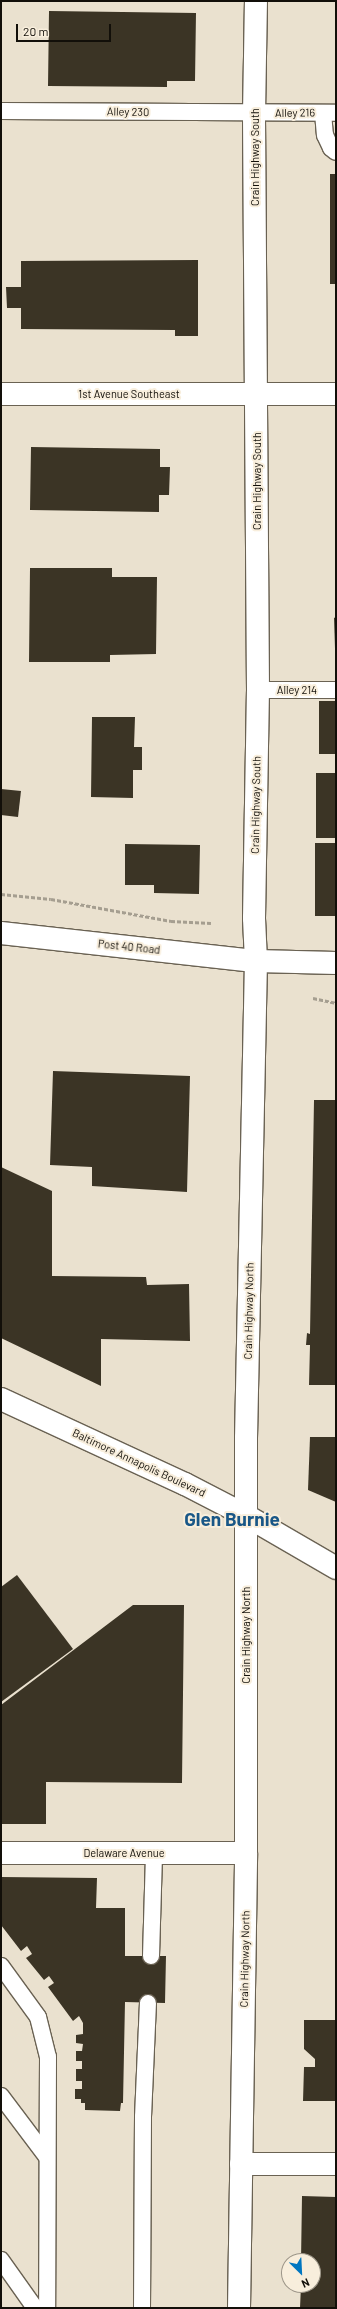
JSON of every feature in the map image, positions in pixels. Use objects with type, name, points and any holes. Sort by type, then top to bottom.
[{"type":"main road","name":"Crain Highway South","points":[[256,1],[254,114],[258,690],[254,918],[256,961]]},
{"type":"main road","name":"1st Avenue Southeast","points":[[1,394],[336,394]]},
{"type":"main road","name":"Post 40 Road","points":[[1,933],[256,961],[336,963]]},
{"type":"main road","name":"Crain Highway North","points":[[239,2308],[246,1853],[245,1515],[256,961]]},
{"type":"main road","name":"Baltimore Annapolis Boulevard","points":[[1,1399],[185,1484],[245,1515],[336,1568]]},
{"type":"main road","name":"Delaware Avenue","points":[[1,1854],[246,1853]]},
{"type":"main road","points":[[241,2164],[336,2164]]},
{"type":"lane","name":"Alley 230","points":[[1,111],[254,114]]},
{"type":"lane","name":"Alley 216","points":[[254,114],[330,113]]},
{"type":"lane","points":[[330,113],[324,134],[331,148],[336,152]]},
{"type":"lane","name":"Alley 214","points":[[258,690],[336,690]]},
{"type":"lane","points":[[151,1956],[154,1853]]},
{"type":"lane","points":[[1,1966],[38,2017],[48,2057],[47,2308]]},
{"type":"lane","points":[[142,2308],[143,2117],[148,2003]]},
{"type":"lane","points":[[1,2096],[47,2157]]},
{"type":"lane","points":[[1,2260],[35,2308]]},
{"type":"path","points":[[1,894],[51,899],[171,921],[211,923]]},
{"type":"path","points":[[314,998],[336,1002]]},
{"type":"building","points":[[49,11],[196,13],[195,81],[167,81],[167,87],[48,86]]},
{"type":"building","points":[[330,174],[336,174],[336,284],[330,284]]},
{"type":"building","points":[[198,260],[198,336],[175,336],[175,330],[21,329],[21,308],[7,308],[6,287],[21,287],[21,261]]},
{"type":"building","points":[[31,447],[160,449],[160,467],[170,467],[169,495],[159,495],[159,512],[30,510]]},
{"type":"building","points":[[30,568],[112,568],[112,577],[157,577],[156,654],[110,655],[110,662],[29,662]]},
{"type":"building","points":[[336,617],[336,648],[335,648],[334,618]]},
{"type":"building","points":[[319,701],[336,701],[336,754],[319,754]]},
{"type":"building","points":[[92,717],[135,717],[134,747],[142,747],[142,770],[133,770],[133,798],[91,797]]},
{"type":"building","points":[[316,773],[336,773],[336,838],[316,838]]},
{"type":"building","points":[[1,789],[21,791],[18,817],[1,815]]},
{"type":"building","points":[[315,843],[336,843],[336,916],[315,916]]},
{"type":"building","points":[[125,844],[200,845],[199,894],[154,893],[154,885],[125,885]]},
{"type":"building","points":[[53,1071],[190,1076],[187,1192],[92,1186],[92,1167],[50,1165]]},
{"type":"building","points":[[314,1100],[336,1100],[336,1385],[309,1385],[310,1345],[306,1345],[307,1333],[310,1334]]},
{"type":"building","points":[[1,1167],[52,1191],[52,1276],[146,1277],[147,1285],[189,1284],[190,1341],[101,1339],[101,1386],[1,1338]]},
{"type":"building","points":[[310,1437],[336,1437],[336,1502],[308,1490]]},
{"type":"building","points":[[17,1575],[73,1649],[1,1702],[1,1587]]},
{"type":"building","points":[[133,1605],[184,1605],[182,1783],[46,1782],[46,1824],[1,1824],[1,1705]]},
{"type":"building","points":[[1,1877],[97,1878],[96,1908],[125,1908],[125,1956],[166,1956],[165,2003],[125,2002],[123,2103],[121,2103],[120,2111],[85,2110],[85,2103],[81,2103],[81,2099],[75,2099],[75,2089],[82,2089],[82,2081],[76,2081],[76,2069],[82,2069],[82,2061],[76,2061],[76,2051],[82,2051],[83,2044],[76,2043],[76,2035],[83,2034],[83,2023],[79,2016],[73,2021],[48,1987],[54,1983],[49,1976],[44,1980],[26,1958],[32,1954],[27,1946],[21,1951],[1,1925]]},
{"type":"building","points":[[304,2020],[336,2020],[336,2101],[303,2101],[304,2067],[315,2067],[315,2059],[304,2049]]},
{"type":"building","points":[[302,2196],[336,2197],[336,2308],[300,2308],[301,2293],[321,2293],[321,2253],[301,2253]]},
{"type":"district","name":"Glen Burnie","points":[[232,1519]]}]
